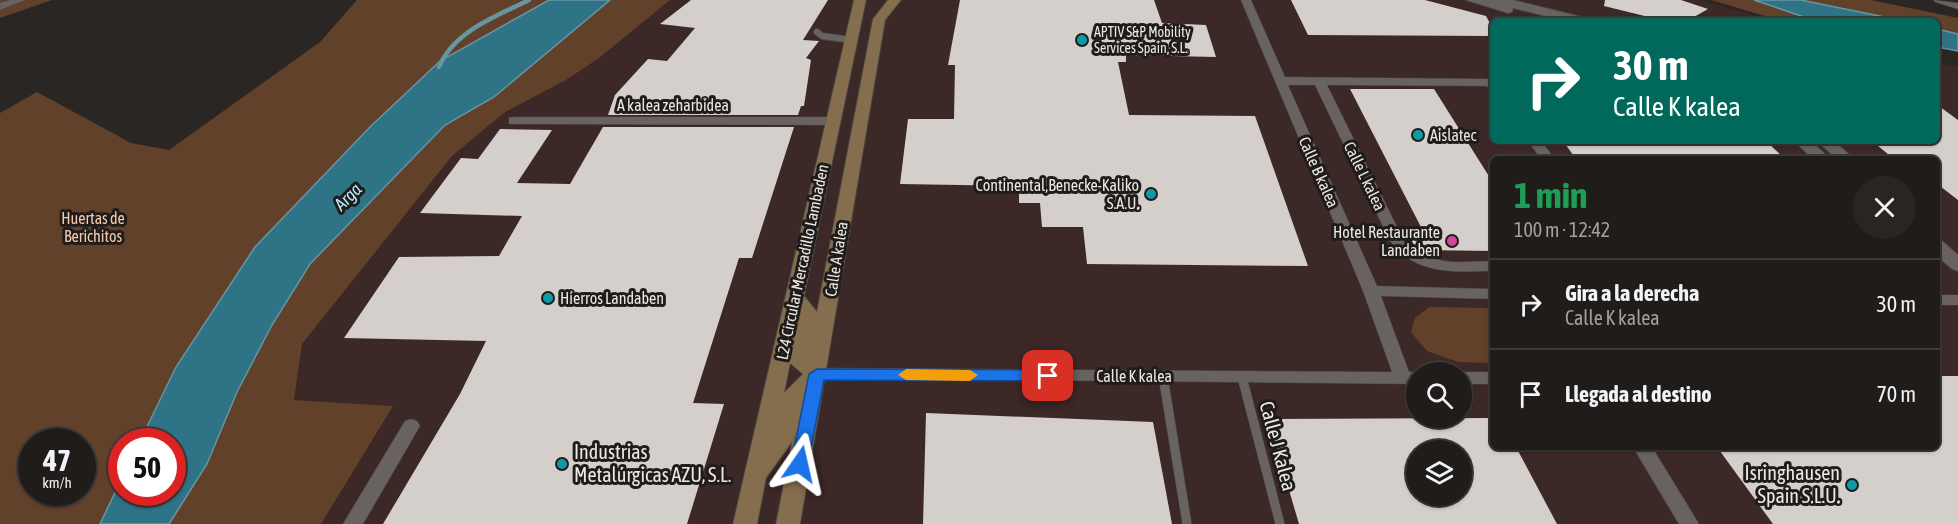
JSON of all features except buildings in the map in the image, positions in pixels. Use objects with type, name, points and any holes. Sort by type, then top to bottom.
[{"type":"main road","name":"L24 Circular Mercadillo Lambaden","points":[[745,524],[860,0]]},
{"type":"main road","name":"Calle A kalea","points":[[788,524],[817,374],[879,19],[895,0]]},
{"type":"main road","points":[[756,474],[780,444],[789,402],[796,389],[817,374],[798,358],[808,315],[795,296]]},
{"type":"street","points":[[0,7],[20,0]]},
{"type":"street","name":"Calle B kalea","points":[[1246,0],[1406,371]]},
{"type":"street","points":[[1472,0],[1543,18]]},
{"type":"street","points":[[1498,0],[1569,18]]},
{"type":"street","points":[[1938,0],[1958,6]]},
{"type":"street","points":[[1279,81],[1490,82]]},
{"type":"street","name":"Calle L kalea","points":[[1319,81],[1396,242],[1411,258],[1434,266],[1490,266]]},
{"type":"street","name":"A kalea zeharbidea","points":[[513,121],[832,121]]},
{"type":"street","points":[[1536,144],[1546,156]]},
{"type":"street","points":[[1805,144],[1819,156]]},
{"type":"street","points":[[1828,144],[1842,156]]},
{"type":"street","points":[[1940,241],[1958,257]]},
{"type":"street","points":[[1940,249],[1958,265]]},
{"type":"street","points":[[1940,263],[1958,279]]},
{"type":"street","points":[[1371,291],[1490,294]]},
{"type":"street","points":[[1940,300],[1958,300]]},
{"type":"street","name":"Calle K kalea","points":[[817,374],[1406,378]]},
{"type":"street","points":[[1472,378],[1490,378]]},
{"type":"street","points":[[353,524],[411,426]]},
{"type":"street","points":[[1644,450],[1689,524]]},
{"type":"lane","points":[[817,32],[851,37],[822,36],[817,32]]},
{"type":"lane","points":[[1162,376],[1187,524]]},
{"type":"lane","name":"Calle J Kalea","points":[[1242,377],[1280,524]]},
{"type":"shaded area","points":[[669,0],[1701,0],[1763,18],[1490,18],[1490,144],[1940,144],[1940,64],[1958,67],[1958,524],[321,524],[393,406],[294,400],[302,344],[452,156],[505,112],[566,80]]},
{"type":"green space","points":[[0,0],[52,0],[0,18]]},
{"type":"green space","name":"Huertas de Berichitos","points":[[357,0],[549,0],[440,61],[255,247],[176,367],[146,428],[108,428],[109,506],[100,524],[0,524],[0,113],[37,92],[131,143],[169,150],[320,42]]},
{"type":"green space","points":[[610,0],[670,0],[599,58],[566,80],[505,112],[452,156],[302,344],[294,400],[393,406],[321,524],[169,524],[180,506],[186,506],[186,497],[207,464],[237,392],[272,325],[310,264],[445,125],[494,97]]},
{"type":"green space","points":[[1711,0],[1754,0],[1807,18],[1772,18]]},
{"type":"green space","points":[[1801,0],[1871,0],[1958,18],[1958,34],[1940,30],[1940,18],[1889,18]]},
{"type":"green space","points":[[1429,307],[1490,308],[1490,363],[1458,362],[1427,351],[1411,332],[1415,318]]},
{"type":"water","name":"Arga","points":[[549,0],[610,0],[494,97],[445,125],[310,264],[272,325],[237,392],[207,464],[186,497],[186,428],[146,428],[176,367],[255,247],[370,127],[440,61]]},
{"type":"water","points":[[1754,0],[1801,0],[1889,18],[1807,18]]},
{"type":"water","points":[[1940,30],[1958,34],[1958,51],[1940,48]]},
{"type":"water","points":[[109,506],[180,506],[169,524],[100,524]]},
{"type":"waterway","points":[[439,67],[446,54],[466,34],[490,19],[529,0]]},
{"type":"slow traffic","points":[[906,375],[970,375]]},
{"type":"place","name":"APTIV S&P Mobility Services Spain, S.L.","points":[[1082,40]]},
{"type":"place","name":"Aislatec","points":[[1418,135]]},
{"type":"place","name":"Continental,Benecke-Kaliko S.A.U.","points":[[1151,194]]},
{"type":"place","name":"Hotel Restaurante Landaben","points":[[1452,241]]},
{"type":"place","name":"Hierros Landaben","points":[[548,298]]},
{"type":"place","name":"Industrias Metalúrgicas AZU, S.L.","points":[[562,464]]},
{"type":"place","name":"Isringhausen Spain S.L.U.","points":[[1852,485]]},
{"type":"route","points":[[800,464],[817,374],[1048,376]]}]
